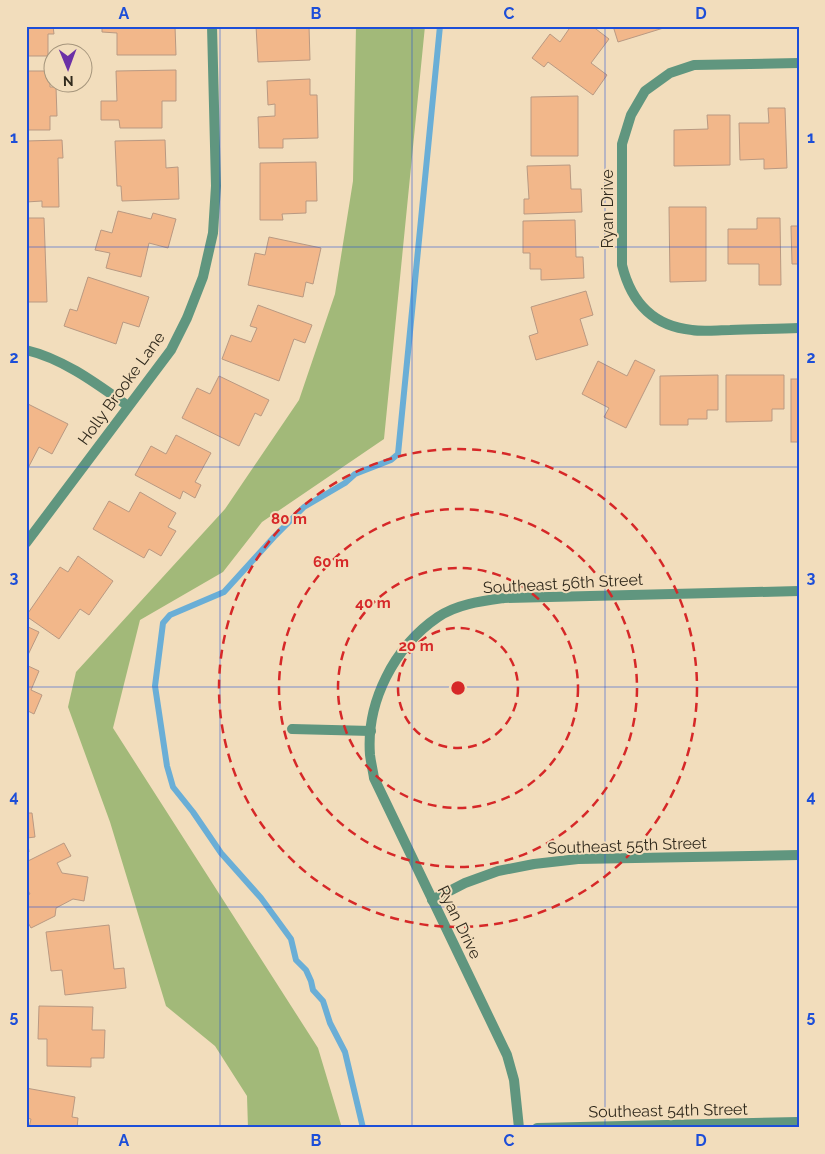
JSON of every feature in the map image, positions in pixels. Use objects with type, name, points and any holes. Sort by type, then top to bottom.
[{"type":"street","name":"Holly Brooke Lane","points":[[26,543],[171,350],[203,278],[213,233],[216,186],[212,26]]},
{"type":"street","name":"Ryan Drive","points":[[799,63],[694,65],[670,73],[645,91],[631,115],[622,144],[622,265],[626,282],[636,301],[651,315],[668,325],[692,330],[799,328]]},
{"type":"street","points":[[26,350],[57,361],[93,381],[128,406]]},
{"type":"street","name":"Southeast 56th Street","points":[[371,731],[379,693],[403,650],[439,616],[471,603],[504,598],[799,591]]},
{"type":"street","points":[[292,729],[371,731]]},
{"type":"street","name":"Ryan Drive","points":[[371,731],[370,756],[374,778],[507,1055],[514,1080],[519,1128]]},
{"type":"street","name":"Southeast 55th Street","points":[[432,900],[465,883],[498,871],[534,864],[578,859],[799,855]]},
{"type":"street","name":"Southeast 54th Street","points":[[538,1128],[799,1122]]},
{"type":"green space","points":[[356,26],[425,26],[384,439],[262,522],[223,572],[140,620],[113,728],[318,1048],[342,1128],[248,1128],[247,1096],[215,1046],[166,1006],[110,822],[68,707],[76,672],[225,509],[299,400],[335,294],[353,181]]},
{"type":"building","points":[[26,26],[53,26],[54,34],[48,34],[48,42],[42,42],[42,56],[26,56]]},
{"type":"building","points":[[102,26],[175,26],[176,55],[117,55],[117,33],[102,32]]},
{"type":"building","points":[[256,26],[309,26],[310,60],[258,62]]},
{"type":"building","points":[[571,26],[592,26],[609,39],[591,63],[607,75],[593,95],[548,62],[544,67],[532,58],[550,34],[560,42]]},
{"type":"building","points":[[613,26],[670,26],[618,42]]},
{"type":"building","points":[[176,70],[176,101],[162,101],[162,128],[120,128],[119,120],[101,120],[101,101],[117,101],[116,71]]},
{"type":"building","points":[[26,71],[42,71],[42,92],[56,92],[57,116],[50,116],[50,130],[26,130]]},
{"type":"building","points":[[310,79],[310,95],[317,95],[318,138],[283,139],[283,148],[259,148],[258,117],[275,116],[275,104],[268,105],[267,81]]},
{"type":"building","points":[[578,96],[578,156],[531,156],[531,97]]},
{"type":"building","points":[[768,108],[785,108],[787,168],[764,169],[764,159],[740,160],[739,123],[769,123]]},
{"type":"building","points":[[707,115],[730,115],[730,165],[674,166],[674,130],[708,129]]},
{"type":"building","points":[[62,140],[63,158],[58,158],[59,207],[42,207],[42,201],[26,202],[26,141]]},
{"type":"building","points":[[165,140],[166,168],[178,167],[179,199],[122,201],[121,186],[117,186],[115,141]]},
{"type":"building","points":[[316,162],[317,201],[306,201],[306,213],[282,214],[283,220],[260,220],[260,163]]},
{"type":"building","points":[[570,165],[571,189],[581,189],[582,212],[524,214],[524,199],[529,199],[527,166]]},
{"type":"building","points":[[669,207],[706,207],[706,281],[670,282]]},
{"type":"building","points":[[118,211],[151,219],[153,213],[176,219],[168,248],[149,243],[141,277],[106,268],[110,253],[95,250],[101,230],[112,233]]},
{"type":"building","points":[[26,218],[44,218],[47,302],[26,302]]},
{"type":"building","points":[[757,218],[780,218],[781,285],[759,285],[759,264],[728,264],[728,229],[757,229]]},
{"type":"building","points":[[575,220],[576,257],[583,257],[584,278],[541,280],[541,269],[530,269],[530,253],[523,253],[523,221]]},
{"type":"building","points":[[791,226],[799,226],[799,264],[792,264]]},
{"type":"building","points":[[269,237],[321,248],[313,284],[306,282],[303,297],[248,285],[255,253],[265,255]]},
{"type":"building","points":[[88,277],[149,297],[139,327],[123,322],[116,344],[64,326],[70,309],[77,311]]},
{"type":"building","points":[[586,291],[593,315],[580,319],[588,345],[536,360],[529,336],[538,333],[531,307]]},
{"type":"building","points":[[258,305],[312,325],[305,343],[294,339],[279,381],[222,359],[231,335],[251,342],[257,328],[250,326]]},
{"type":"building","points":[[635,360],[655,370],[626,428],[604,417],[609,408],[582,394],[598,361],[627,376]]},
{"type":"building","points":[[718,375],[718,410],[707,410],[707,419],[688,419],[688,425],[660,425],[660,376]]},
{"type":"building","points":[[726,375],[784,375],[784,409],[772,409],[772,421],[726,422]]},
{"type":"building","points":[[219,376],[269,400],[261,416],[255,413],[239,446],[182,418],[197,388],[210,394]]},
{"type":"building","points":[[791,379],[799,379],[799,442],[791,442]]},
{"type":"building","points":[[26,403],[68,424],[52,454],[39,447],[27,470]]},
{"type":"building","points":[[176,435],[211,453],[195,482],[201,485],[195,498],[183,491],[180,499],[135,475],[151,446],[166,454]]},
{"type":"building","points":[[140,492],[176,513],[168,527],[176,531],[161,556],[149,549],[144,558],[93,529],[109,501],[129,512]]},
{"type":"building","points":[[78,556],[113,581],[89,615],[80,609],[59,639],[26,616],[60,567],[68,572]]},
{"type":"building","points":[[26,626],[39,632],[26,659]]},
{"type":"building","points":[[26,665],[39,671],[31,690],[42,695],[34,714],[26,710]]},
{"type":"building","points":[[26,813],[32,813],[35,837],[27,838],[29,852],[26,852]]},
{"type":"building","points":[[64,843],[71,856],[57,863],[62,873],[88,877],[84,901],[73,899],[56,908],[55,916],[31,928],[26,919],[26,896],[30,894],[26,887],[26,862]]},
{"type":"building","points":[[109,925],[114,969],[124,968],[126,988],[65,995],[62,970],[51,971],[46,932]]},
{"type":"building","points":[[39,1006],[93,1007],[92,1030],[105,1030],[104,1058],[91,1058],[91,1067],[47,1066],[47,1039],[38,1039]]},
{"type":"building","points":[[26,1088],[75,1097],[72,1117],[78,1118],[77,1128],[29,1128],[31,1119],[26,1118]]},
{"type":"waterway","points":[[363,1128],[345,1052],[330,1023],[323,1001],[313,990],[306,970],[296,960],[291,939],[261,898],[221,853],[173,787],[167,766],[155,686],[163,623],[170,615],[224,592],[304,507],[345,483],[355,474],[391,460],[398,454],[440,26]]}]
